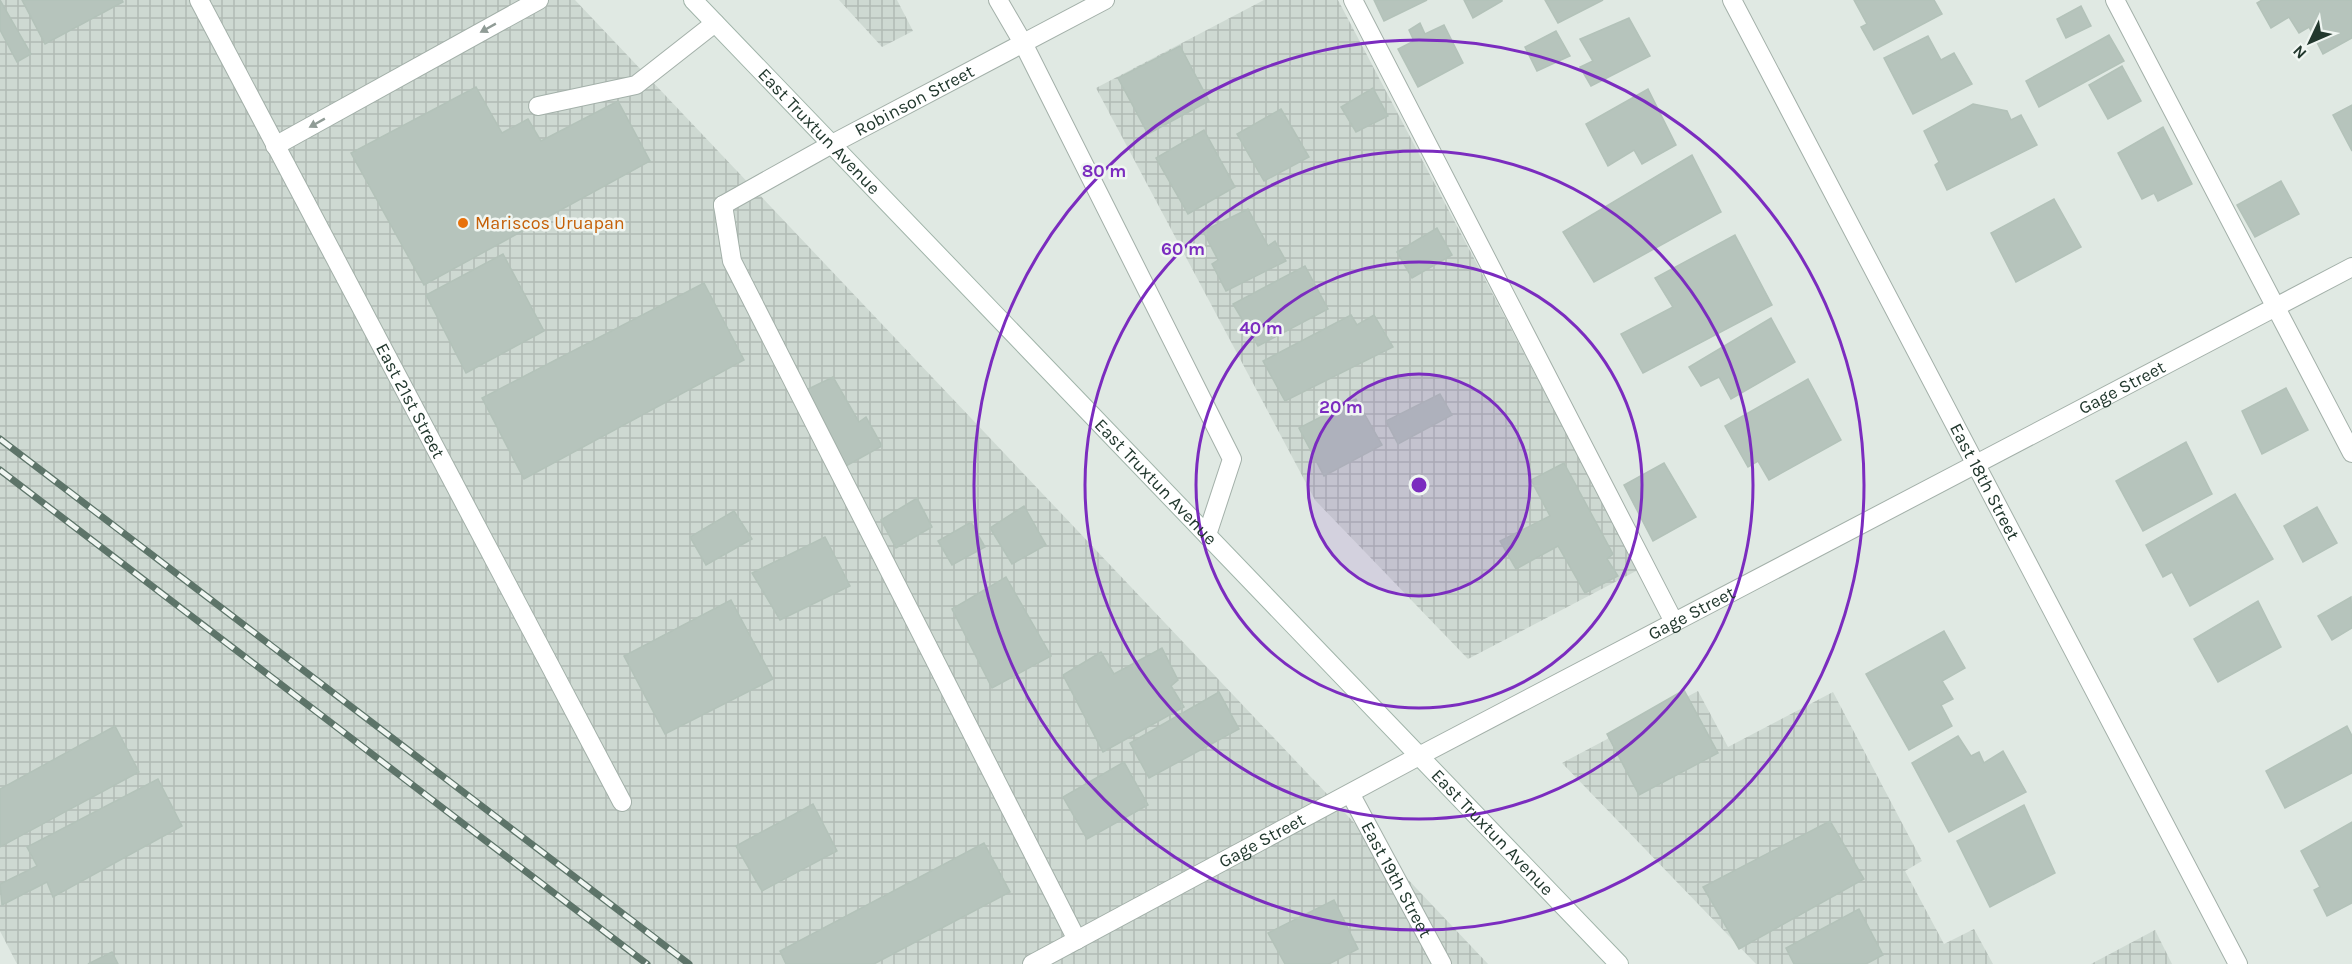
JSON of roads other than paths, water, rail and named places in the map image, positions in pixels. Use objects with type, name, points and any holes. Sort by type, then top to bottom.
[{"type":"street","name":"East 21st Street","points":[[199,0],[622,802]]},
{"type":"street","points":[[275,146],[539,0]]},
{"type":"street","name":"East Truxtun Avenue","points":[[693,0],[1619,964]]},
{"type":"street","points":[[998,0],[1023,43],[1232,459],[1207,536]]},
{"type":"street","name":"Robinson Street","points":[[1077,940],[732,261],[723,205],[832,144],[1105,0]]},
{"type":"street","points":[[1353,0],[1674,622]]},
{"type":"street","name":"East 18th Street","points":[[1732,0],[2238,964]]},
{"type":"street","points":[[2115,0],[2352,453]]},
{"type":"street","points":[[538,106],[636,85],[716,23]]},
{"type":"street","name":"Gage Street","points":[[1032,964],[1351,795],[1419,756],[2352,267]]},
{"type":"street","name":"East 19th Street","points":[[1351,795],[1442,964]]},
{"type":"railway","points":[[0,439],[689,964]]},
{"type":"railway","points":[[0,470],[647,964]]},
{"type":"place","name":"Mariscos Uruapan","points":[[463,223]]}]
